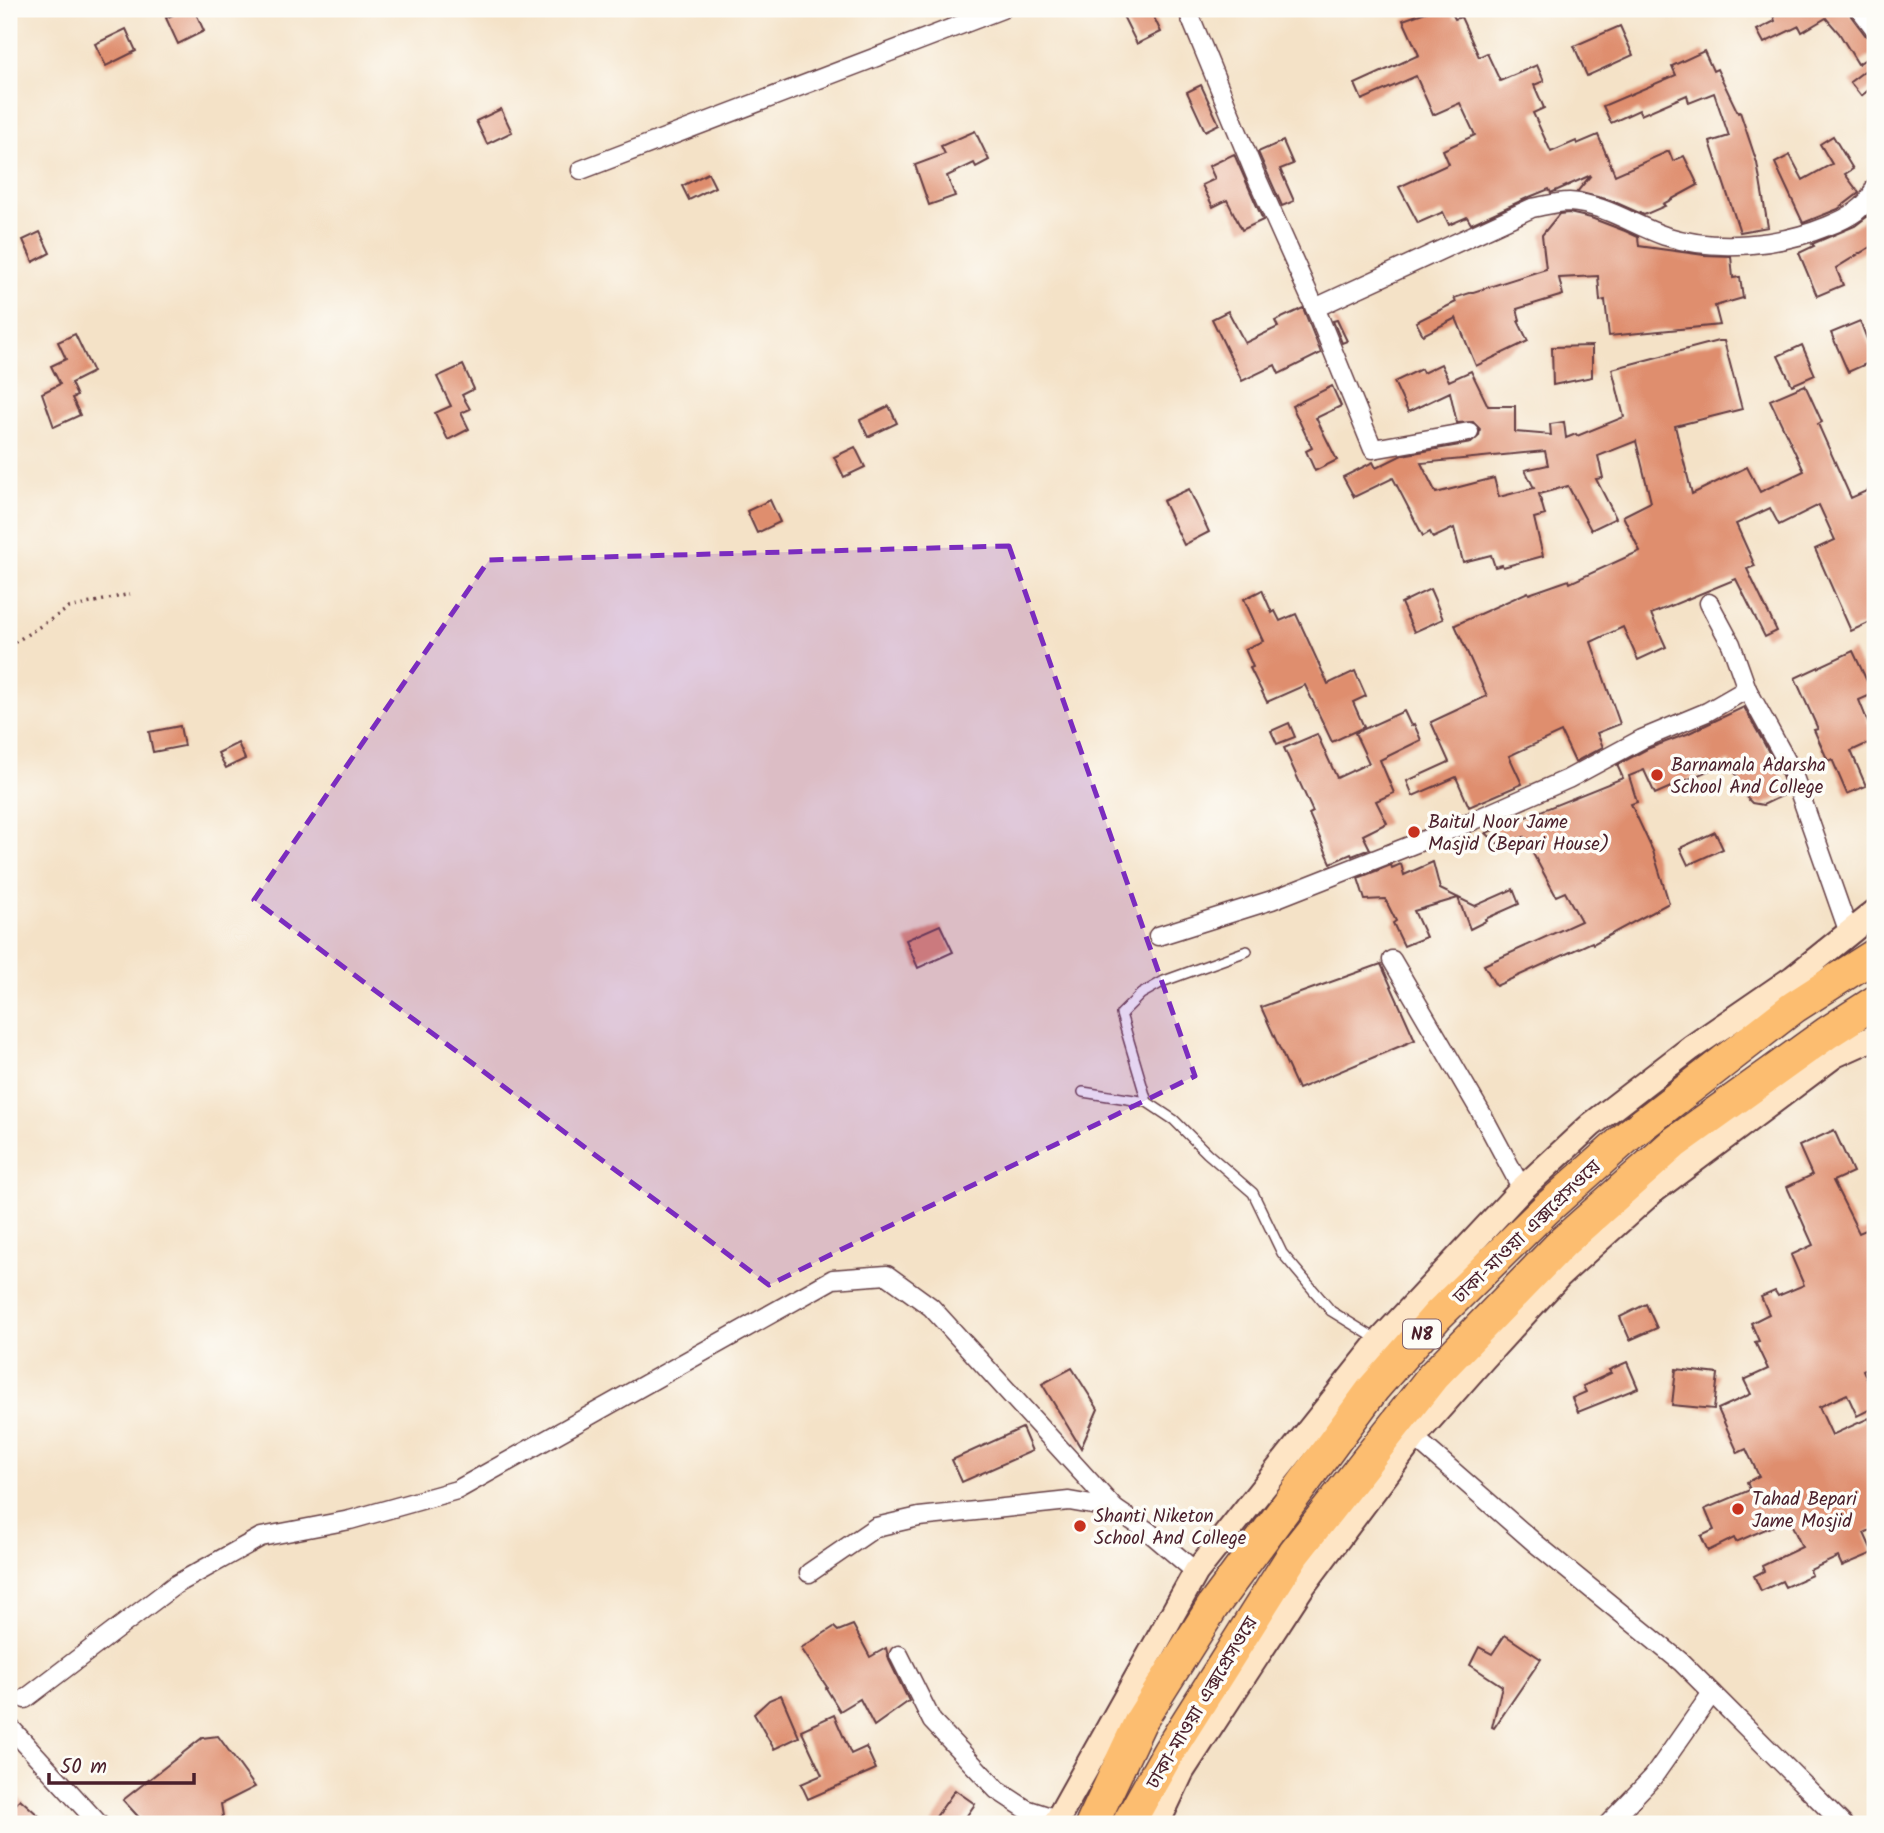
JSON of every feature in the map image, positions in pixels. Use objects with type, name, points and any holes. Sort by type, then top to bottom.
[{"type":"highway","name":"ঢাকা-মাওয়া এক্সপ্রেসওয়ে","points":[[1092,1824],[1140,1722],[1213,1606],[1373,1389],[1437,1316],[1545,1210],[1629,1135],[1794,1007],[1875,955]]},
{"type":"highway","name":"ঢাকা-মাওয়া এক্সপ্রেসওয়ে","points":[[1128,1824],[1169,1751],[1294,1553],[1433,1376],[1563,1242],[1674,1143],[1827,1032],[1875,1002]]},
{"type":"main road","points":[[1056,1822],[1196,1572],[1380,1341],[1522,1189],[1591,1125],[1691,1048],[1793,978],[1875,912]]},
{"type":"main road","points":[[1157,1824],[1182,1770],[1302,1587],[1414,1437],[1560,1275],[1652,1192],[1835,1055],[1875,1037]]},
{"type":"street","points":[[581,170],[1002,9]]},
{"type":"street","points":[[1187,9],[1373,449],[1469,432]]},
{"type":"street","points":[[1860,9],[1875,29]]},
{"type":"street","points":[[1315,308],[1532,208],[1569,202],[1618,214],[1665,236],[1711,245],[1760,243],[1807,235],[1850,218],[1872,198],[1875,187]]},
{"type":"street","points":[[1709,603],[1731,644],[1748,689],[1792,771],[1849,933]]},
{"type":"street","points":[[1158,936],[1272,900],[1469,822],[1568,779],[1642,739],[1707,712],[1748,689]]},
{"type":"street","points":[[1392,960],[1483,1116],[1522,1189]]},
{"type":"street","points":[[25,1699],[175,1585],[261,1537],[350,1520],[457,1490],[833,1279],[887,1275],[931,1307],[1115,1509],[1149,1532],[1196,1572]]},
{"type":"street","points":[[1414,1437],[1535,1543],[1681,1662],[1843,1824]]},
{"type":"street","points":[[809,1573],[876,1527],[919,1517],[1069,1502],[1115,1509]]},
{"type":"street","points":[[899,1655],[932,1721],[997,1790],[1026,1809],[1056,1822]]},
{"type":"street","points":[[1608,1824],[1653,1777],[1712,1693]]},
{"type":"street","points":[[9,1726],[99,1824]]},
{"type":"lane","points":[[1147,1102],[1121,1014],[1141,994],[1164,981],[1247,951]]},
{"type":"lane","points":[[1083,1092],[1147,1102],[1174,1120],[1254,1193],[1282,1253],[1331,1311],[1380,1341]]},
{"type":"path","points":[[9,646],[69,608],[130,594]]},
{"type":"highlighted area","points":[[1009,546],[1195,1076],[769,1285],[254,900],[489,560]]},
{"type":"building","points":[[185,9],[194,9],[204,31],[178,44],[166,18]]},
{"type":"building","points":[[1133,9],[1150,9],[1161,32],[1137,44],[1122,14]]},
{"type":"building","points":[[1434,9],[1450,9],[1455,19],[1461,17],[1479,57],[1487,53],[1500,81],[1537,65],[1544,81],[1534,85],[1544,108],[1533,113],[1551,152],[1598,135],[1615,175],[1669,151],[1673,161],[1684,156],[1698,185],[1663,204],[1665,206],[1644,215],[1610,200],[1577,192],[1591,175],[1551,193],[1549,189],[1471,224],[1467,217],[1449,225],[1443,212],[1418,223],[1399,187],[1449,164],[1443,150],[1475,135],[1460,103],[1433,115],[1416,76],[1362,100],[1355,84],[1419,55],[1403,20]]},
{"type":"building","points":[[1771,9],[1849,9],[1866,36],[1875,40],[1875,53],[1858,64],[1839,33],[1826,18],[1802,32],[1799,26],[1764,43],[1757,30],[1775,21]]},
{"type":"building","points":[[1620,26],[1633,55],[1587,76],[1574,46]]},
{"type":"building","points":[[126,29],[136,51],[106,66],[95,44]]},
{"type":"building","points":[[1704,51],[1713,71],[1717,69],[1738,113],[1740,112],[1757,163],[1768,227],[1740,232],[1710,142],[1729,136],[1714,93],[1689,103],[1687,95],[1641,115],[1639,110],[1611,123],[1603,106],[1676,75],[1672,66]]},
{"type":"building","points":[[1875,63],[1875,85],[1861,96],[1850,82]]},
{"type":"building","points":[[1201,85],[1219,124],[1205,131],[1187,92]]},
{"type":"building","points":[[501,109],[512,132],[487,144],[476,121]]},
{"type":"building","points":[[975,131],[989,160],[976,167],[974,163],[947,176],[955,196],[929,205],[915,165],[945,154],[941,146]]},
{"type":"building","points":[[1833,136],[1853,169],[1845,174],[1859,193],[1838,209],[1803,223],[1775,163],[1790,155],[1803,180],[1832,164],[1820,144]]},
{"type":"building","points":[[1283,141],[1293,164],[1280,169],[1294,201],[1282,206],[1258,152]]},
{"type":"building","points":[[1234,154],[1263,220],[1242,230],[1227,200],[1213,207],[1202,185],[1215,179],[1209,166]]},
{"type":"building","points":[[708,173],[715,187],[689,200],[682,186]]},
{"type":"building","points":[[1569,213],[1591,218],[1638,237],[1639,246],[1731,256],[1733,278],[1740,277],[1743,298],[1715,306],[1720,325],[1609,336],[1605,300],[1600,301],[1598,276],[1559,278],[1563,295],[1517,309],[1518,321],[1528,341],[1476,366],[1456,318],[1423,335],[1416,322],[1456,302],[1454,298],[1546,269],[1542,235],[1559,214]]},
{"type":"building","points":[[1872,213],[1875,218],[1875,244],[1836,268],[1843,285],[1817,296],[1799,253],[1814,246],[1812,244],[1855,226]]},
{"type":"building","points":[[40,232],[50,253],[33,262],[23,240]]},
{"type":"building","points":[[1303,308],[1321,353],[1279,374],[1275,365],[1242,381],[1212,319],[1228,311],[1245,343],[1278,327],[1275,321]]},
{"type":"building","points":[[1337,320],[1347,341],[1342,343],[1333,321]]},
{"type":"building","points":[[1860,321],[1875,360],[1848,372],[1831,333]]},
{"type":"building","points":[[75,334],[93,372],[71,383],[77,396],[72,398],[80,415],[54,427],[42,393],[60,384],[51,366],[66,359],[58,342]]},
{"type":"building","points":[[1724,341],[1742,409],[1675,426],[1692,494],[1747,467],[1760,492],[1804,471],[1770,400],[1805,385],[1822,422],[1818,424],[1851,498],[1875,487],[1875,620],[1851,631],[1815,549],[1835,540],[1819,505],[1779,525],[1770,508],[1736,524],[1755,566],[1747,569],[1777,631],[1765,637],[1736,579],[1651,614],[1666,647],[1638,660],[1623,627],[1591,642],[1620,724],[1597,733],[1603,747],[1575,762],[1561,732],[1509,756],[1522,784],[1469,807],[1456,777],[1413,796],[1407,781],[1449,762],[1431,722],[1487,696],[1455,625],[1528,592],[1529,594],[1569,580],[1570,583],[1640,551],[1623,516],[1651,502],[1636,441],[1598,456],[1603,478],[1596,479],[1616,518],[1591,530],[1568,486],[1539,494],[1545,515],[1534,518],[1543,556],[1495,567],[1491,555],[1463,562],[1454,528],[1433,538],[1430,532],[1423,536],[1393,478],[1354,497],[1343,477],[1373,462],[1376,468],[1402,455],[1471,443],[1479,436],[1480,429],[1473,422],[1457,423],[1450,392],[1408,412],[1394,382],[1421,369],[1423,373],[1441,364],[1449,381],[1471,371],[1488,406],[1515,406],[1515,432],[1551,435],[1550,424],[1564,422],[1566,438],[1624,417],[1612,369]],"holes":[[[1545,451],[1548,465],[1525,470],[1534,488],[1499,497],[1494,478],[1436,493],[1421,463]]]},
{"type":"building","points":[[1802,345],[1815,375],[1792,385],[1778,356]]},
{"type":"building","points":[[1592,346],[1592,377],[1553,385],[1552,347]]},
{"type":"building","points":[[463,365],[474,389],[462,395],[470,409],[461,413],[469,429],[448,440],[435,413],[451,406],[437,377]]},
{"type":"building","points":[[1332,386],[1341,406],[1316,418],[1337,460],[1315,471],[1306,451],[1312,448],[1292,406]]},
{"type":"building","points":[[889,406],[897,423],[868,437],[860,420]]},
{"type":"building","points":[[855,447],[865,467],[844,477],[834,457]]},
{"type":"building","points":[[1189,489],[1209,532],[1184,545],[1163,501]]},
{"type":"building","points":[[770,500],[780,522],[757,533],[747,511]]},
{"type":"building","points":[[1430,589],[1443,619],[1414,632],[1401,603]]},
{"type":"building","points":[[1262,590],[1272,613],[1275,611],[1280,621],[1296,614],[1328,684],[1355,671],[1366,696],[1353,702],[1364,727],[1332,742],[1305,685],[1267,702],[1250,668],[1253,667],[1245,649],[1263,641],[1244,599]]},
{"type":"building","points":[[1853,651],[1873,694],[1859,700],[1875,740],[1851,751],[1866,786],[1847,794],[1832,759],[1828,761],[1814,730],[1818,729],[1795,678]]},
{"type":"building","points":[[1744,707],[1782,776],[1788,793],[1763,805],[1752,803],[1746,797],[1730,761],[1655,794],[1644,770],[1629,776],[1637,802],[1631,804],[1653,851],[1669,903],[1593,944],[1592,942],[1496,986],[1484,965],[1581,921],[1565,892],[1556,896],[1524,837],[1500,846],[1486,833],[1623,778],[1617,765]]},
{"type":"building","points":[[1404,711],[1421,740],[1380,760],[1394,793],[1376,801],[1387,823],[1363,835],[1370,849],[1331,863],[1309,814],[1313,812],[1284,748],[1317,734],[1337,778],[1369,763],[1355,733]]},
{"type":"building","points":[[1289,723],[1295,737],[1277,744],[1271,731]]},
{"type":"building","points":[[180,726],[184,746],[153,752],[149,732]]},
{"type":"building","points":[[238,743],[245,759],[226,768],[218,753]]},
{"type":"building","points":[[1715,832],[1723,849],[1688,865],[1680,848]]},
{"type":"building","points":[[1433,862],[1440,889],[1475,906],[1513,889],[1519,904],[1470,929],[1458,898],[1414,911],[1426,937],[1404,946],[1385,899],[1365,900],[1358,878],[1391,865],[1392,868],[1401,864],[1404,875]]},
{"type":"building","points":[[940,925],[953,952],[918,968],[906,940]]},
{"type":"building","points":[[1381,964],[1415,1040],[1298,1089],[1261,1007]]},
{"type":"building","points":[[1834,1130],[1853,1172],[1833,1181],[1859,1233],[1875,1226],[1875,1364],[1863,1370],[1875,1398],[1875,1407],[1857,1416],[1847,1394],[1819,1407],[1832,1435],[1869,1418],[1875,1432],[1875,1528],[1864,1533],[1873,1553],[1842,1566],[1838,1557],[1810,1570],[1812,1575],[1785,1587],[1782,1581],[1761,1591],[1754,1576],[1764,1571],[1762,1566],[1802,1547],[1789,1519],[1736,1542],[1734,1538],[1708,1551],[1701,1536],[1714,1530],[1705,1509],[1750,1490],[1747,1482],[1759,1476],[1746,1449],[1738,1453],[1718,1409],[1751,1394],[1744,1380],[1768,1369],[1755,1342],[1759,1341],[1751,1323],[1769,1314],[1761,1297],[1775,1291],[1778,1296],[1804,1285],[1791,1255],[1813,1245],[1787,1187],[1812,1175],[1799,1146]]},
{"type":"building","points":[[1646,1304],[1657,1328],[1630,1340],[1620,1317]]},
{"type":"building","points":[[1627,1362],[1638,1388],[1578,1412],[1572,1398],[1586,1392],[1583,1386]]},
{"type":"building","points":[[1072,1368],[1098,1409],[1081,1448],[1042,1384]]},
{"type":"building","points":[[1676,1369],[1718,1374],[1714,1409],[1672,1405]]},
{"type":"building","points":[[1022,1428],[1032,1451],[962,1482],[952,1460]]},
{"type":"building","points":[[853,1625],[870,1657],[886,1648],[909,1701],[874,1726],[860,1699],[840,1711],[801,1648],[834,1627],[838,1631]]},
{"type":"building","points":[[1505,1635],[1541,1659],[1494,1728],[1492,1727],[1502,1686],[1470,1665],[1479,1647],[1492,1654]]},
{"type":"building","points":[[781,1695],[799,1737],[774,1749],[754,1714],[769,1700]]},
{"type":"building","points":[[834,1715],[851,1754],[866,1747],[876,1769],[808,1799],[801,1784],[822,1775],[801,1730]]},
{"type":"building","points":[[218,1736],[255,1787],[221,1804],[223,1816],[217,1824],[145,1824],[123,1800],[202,1738]]},
{"type":"building","points":[[955,1790],[975,1804],[961,1824],[931,1824]]},
{"type":"building","points":[[20,1799],[48,1824],[9,1824],[9,1812]]},
{"type":"place","name":"Barnamala Adarsha School And College","points":[[1657,775]]},
{"type":"place","name":"Baitul Noor Jame Masjid (Bepari House)","points":[[1414,832]]},
{"type":"place","name":"Tahad Bepari Jame Mosjid","points":[[1738,1509]]},
{"type":"place","name":"Shanti Niketon School And College","points":[[1080,1526]]}]
